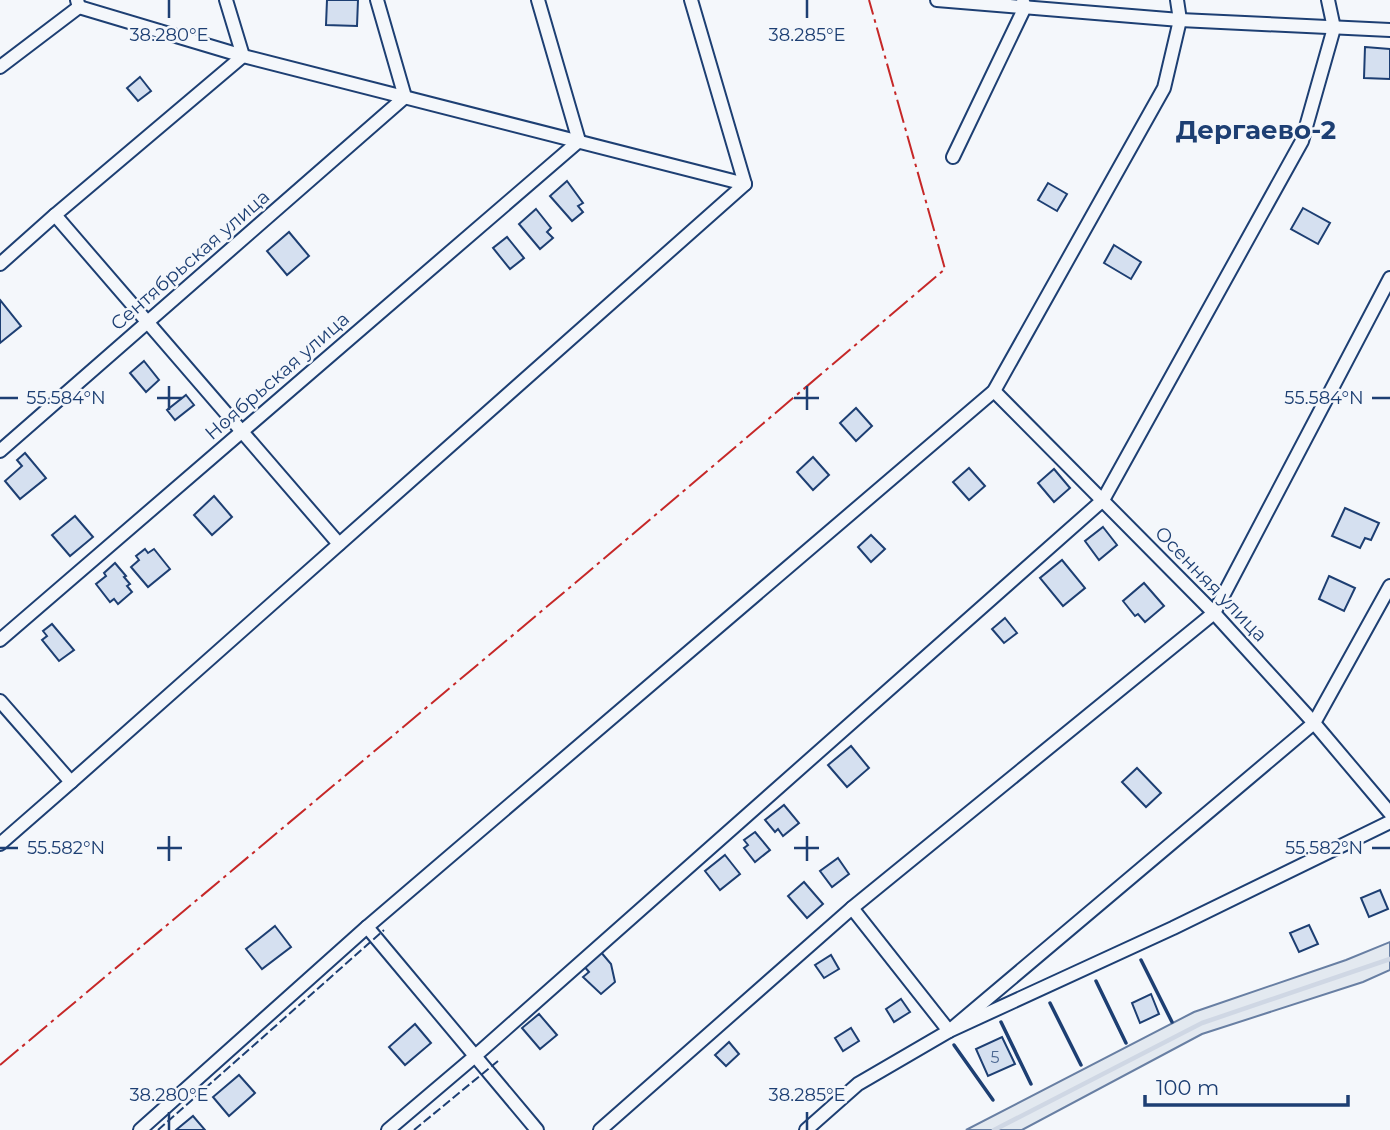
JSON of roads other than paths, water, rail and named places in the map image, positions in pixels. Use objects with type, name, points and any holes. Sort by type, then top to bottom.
[{"type":"street","points":[[226,0],[243,56]]},
{"type":"street","points":[[377,0],[405,97]]},
{"type":"street","points":[[538,0],[579,141]]},
{"type":"street","points":[[691,0],[745,184]]},
{"type":"street","points":[[937,0],[1024,4],[1180,20],[1390,30]]},
{"type":"street","points":[[140,1130],[367,927],[994,391],[1164,88],[1180,20],[1177,0]]},
{"type":"street","points":[[388,1130],[1103,500],[1302,141],[1334,28],[1328,0]]},
{"type":"street","points":[[0,67],[78,4],[243,56],[745,184]]},
{"type":"street","points":[[953,157],[1024,4]]},
{"type":"street","points":[[0,264],[243,56]]},
{"type":"street","name":"Сентябрьская улица","points":[[0,451],[405,97]]},
{"type":"street","name":"Ноябрьская улица","points":[[0,640],[579,141]]},
{"type":"street","points":[[0,844],[745,184]]},
{"type":"street","points":[[55,215],[339,544]]},
{"type":"street","points":[[600,1130],[852,908],[1214,613],[1390,278]]},
{"type":"street","name":"Осенняя улица","points":[[994,391],[1214,613],[1314,723],[1390,813]]},
{"type":"street","points":[[948,1031],[1314,723],[1390,586]]},
{"type":"street","points":[[0,701],[71,782]]},
{"type":"street","points":[[806,1130],[858,1084],[948,1031],[1173,928],[1390,822]]},
{"type":"street","points":[[852,908],[948,1031]]},
{"type":"street","points":[[367,927],[537,1130]]},
{"type":"waterway","points":[[994,1130],[1202,1023],[1390,959]]},
{"type":"district","name":"Дергаево-2","points":[[1256,130]]}]
